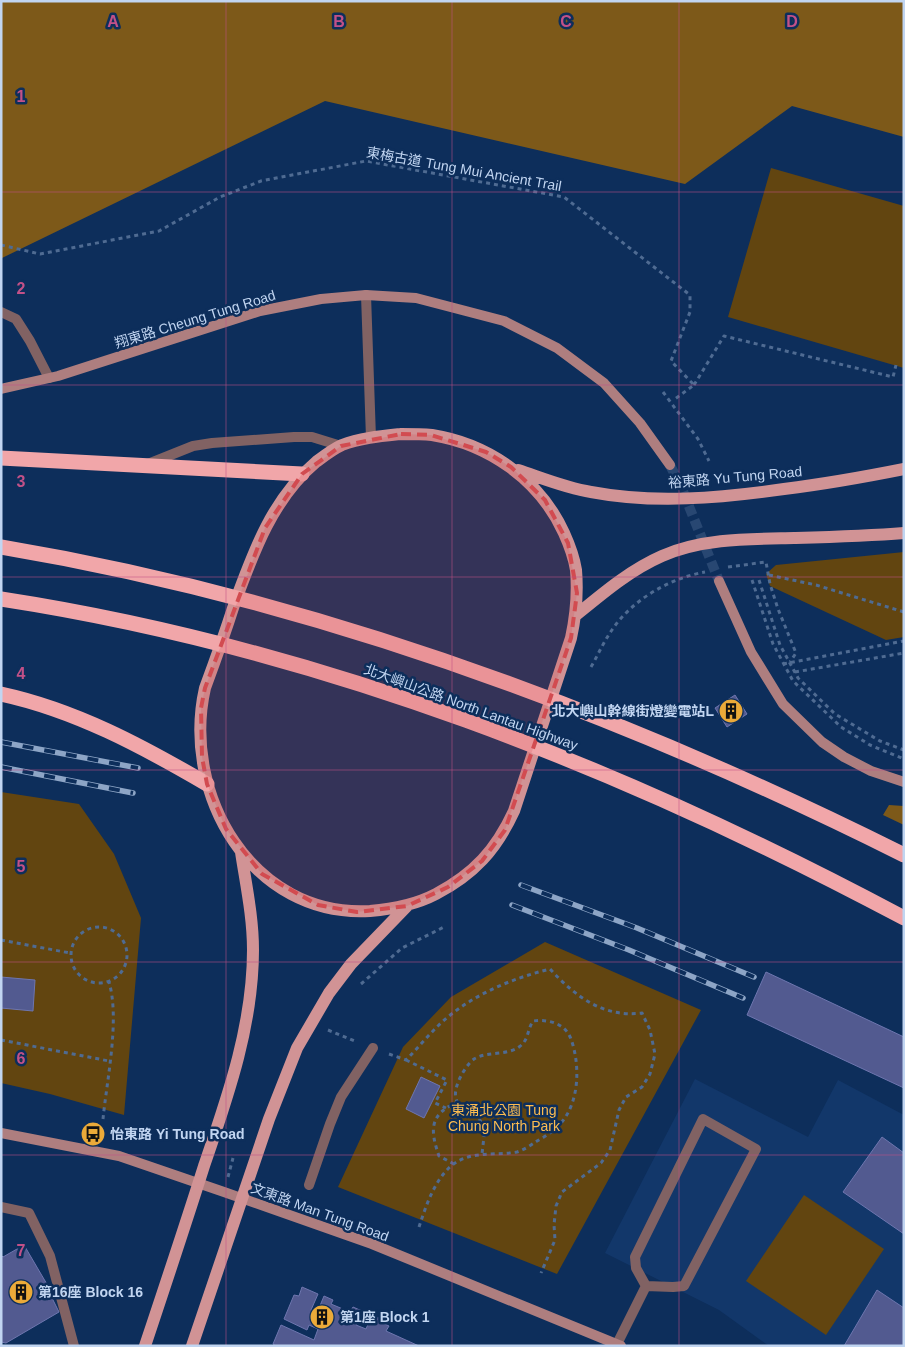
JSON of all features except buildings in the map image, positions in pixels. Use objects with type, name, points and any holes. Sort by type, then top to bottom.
[{"type":"highway","points":[[1,458],[302,474]]},
{"type":"highway","points":[[1,547],[122,570],[278,608],[476,671],[626,728],[803,805],[904,855]]},
{"type":"highway","name":"北大嶼山公路 North Lantau Highway","points":[[1,599],[111,619],[263,655],[338,676],[457,716],[591,768],[724,827],[904,918]]},
{"type":"highway","points":[[1,694],[59,710],[116,734],[207,784]]},
{"type":"main road","name":"翔東路 Cheung Tung Road","points":[[1,389],[49,378],[260,311],[321,299],[366,295],[416,298],[504,321],[557,348],[604,383],[640,422],[670,465]]},
{"type":"main road","points":[[401,434],[431,435],[459,442],[486,452],[511,467],[527,480],[545,500],[558,521],[568,543],[575,567],[577,593],[575,616],[565,656],[514,811],[495,845],[477,866],[448,887],[406,906],[357,912],[337,910],[318,905],[285,890],[262,874],[241,852],[226,829],[207,784],[200,733],[201,708],[205,688],[251,559],[269,521],[302,474],[341,446],[371,438],[401,434]]},
{"type":"main road","name":"裕東路 Yu Tung Road","points":[[511,467],[555,483],[590,492],[664,499],[758,492],[855,480],[904,469]]},
{"type":"main road","points":[[575,616],[611,586],[640,567],[664,555],[691,546],[726,541],[904,533]]},
{"type":"main road","points":[[719,582],[751,652],[783,704],[822,742],[844,757],[871,771],[904,782]]},
{"type":"main road","points":[[145,1346],[225,1104],[244,1032],[253,958],[251,920],[241,852]]},
{"type":"main road","points":[[192,1346],[269,1119],[297,1048],[329,993],[351,964],[406,906]]},
{"type":"main road","name":"文東路 Man Tung Road","points":[[1,1133],[119,1156],[372,1244],[619,1345]]},
{"type":"street","points":[[366,295],[371,438]]},
{"type":"street","points":[[1,312],[16,319],[49,378]]},
{"type":"street","points":[[145,465],[193,446],[212,443],[294,437],[312,438],[341,446]]},
{"type":"street","points":[[309,1185],[330,1124],[342,1097],[374,1048]]},
{"type":"street","points":[[703,1119],[756,1149],[684,1286],[646,1286],[636,1268],[635,1257],[703,1119]]},
{"type":"street","points":[[1,1208],[29,1213],[50,1256],[74,1346]]},
{"type":"street","points":[[619,1345],[646,1286]]},
{"type":"path","name":"東梅古道 Tung Mui Ancient Trail","points":[[1,245],[40,254],[159,231],[220,197],[261,181],[366,161],[564,196],[690,295],[690,312],[671,361],[694,386]]},
{"type":"path","points":[[676,399],[694,386],[724,336],[893,377],[896,365]]},
{"type":"path","points":[[664,392],[698,439],[709,461]]},
{"type":"path","points":[[719,569],[766,562],[778,609],[796,653],[790,662]]},
{"type":"path","points":[[591,667],[615,625],[644,596],[691,574],[710,571]]},
{"type":"path","points":[[769,574],[816,585],[904,612]]},
{"type":"path","points":[[752,580],[773,644],[793,681],[841,727],[870,746],[904,759]]},
{"type":"path","points":[[759,580],[768,613],[780,645],[798,678],[835,714],[880,741],[904,750]]},
{"type":"path","points":[[783,664],[904,641]]},
{"type":"path","points":[[795,672],[904,653]]},
{"type":"path","points":[[354,989],[402,948],[446,926]]},
{"type":"path","points":[[99,927],[108,928],[122,939],[126,946],[126,963],[122,972],[109,982],[101,984],[85,981],[74,969],[70,953],[72,945],[83,931],[99,927]]},
{"type":"path","points":[[1,940],[70,953]]},
{"type":"path","points":[[406,1060],[449,1016],[490,990],[518,977],[550,968],[578,995],[596,1007],[619,1013],[642,1013],[650,1030],[656,1054],[650,1074],[642,1087],[626,1097],[618,1110],[610,1150],[601,1163],[562,1192],[556,1206],[555,1240],[540,1273]]},
{"type":"path","points":[[103,1119],[114,1022],[113,996],[109,982]]},
{"type":"path","points":[[419,1227],[436,1185],[449,1167],[473,1155],[519,1152],[543,1138],[562,1123],[571,1106],[577,1085],[575,1051],[569,1033],[556,1022],[533,1021],[528,1030],[526,1041],[518,1048],[474,1059],[468,1065],[456,1086],[455,1093],[458,1102],[462,1106],[472,1108],[485,1128],[482,1154]]},
{"type":"path","points":[[332,1032],[406,1060],[447,1080],[435,1103],[446,1108]]},
{"type":"path","points":[[1,1040],[109,1061]]},
{"type":"path","points":[[454,1164],[439,1156],[432,1128],[438,1114],[458,1102]]},
{"type":"highlighted area","points":[[401,434],[431,435],[486,452],[511,467],[545,500],[568,543],[577,593],[571,638],[505,830],[482,861],[448,887],[407,906],[381,910],[357,912],[318,905],[262,874],[226,829],[207,784],[202,757],[201,708],[205,688],[265,528],[302,474],[341,446]]},
{"type":"shaded area","points":[[1,1],[904,1],[904,137],[792,106],[685,184],[325,101],[2,258]]},
{"type":"shaded area","points":[[889,805],[904,806],[904,825],[883,815]]},
{"type":"shaded area","points":[[695,1079],[808,1137],[838,1080],[904,1115],[904,1346],[769,1346],[719,1310],[605,1253]]},
{"type":"green space","points":[[771,168],[904,206],[904,368],[728,317]]},
{"type":"green space","points":[[904,552],[904,637],[886,640],[770,586],[766,574],[776,565]]},
{"type":"green space","points":[[1,792],[79,804],[114,854],[141,918],[124,1115],[50,1094],[1,1083]]},
{"type":"green space","name":"東涌北公園 Tung Chung North Park","points":[[545,942],[701,1010],[557,1274],[338,1187],[403,1047],[451,997]]},
{"type":"green space","points":[[804,1195],[884,1249],[826,1335],[746,1281]]},
{"type":"tunnel","points":[[670,465],[682,489],[719,581]]},
{"type":"railway","points":[[1,742],[138,768]]},
{"type":"railway","points":[[1,767],[133,793]]},
{"type":"railway","points":[[521,885],[637,928],[754,977]]},
{"type":"railway","points":[[512,905],[629,950],[743,998]]},
{"type":"place","name":"北大嶼山幹線街燈變電站L","points":[[731,711]]},
{"type":"place","name":"怡東路 Yi Tung Road","points":[[93,1134]]},
{"type":"place","name":"第16座 Block 16","points":[[21,1292]]},
{"type":"place","name":"第1座 Block 1","points":[[322,1317]]}]
